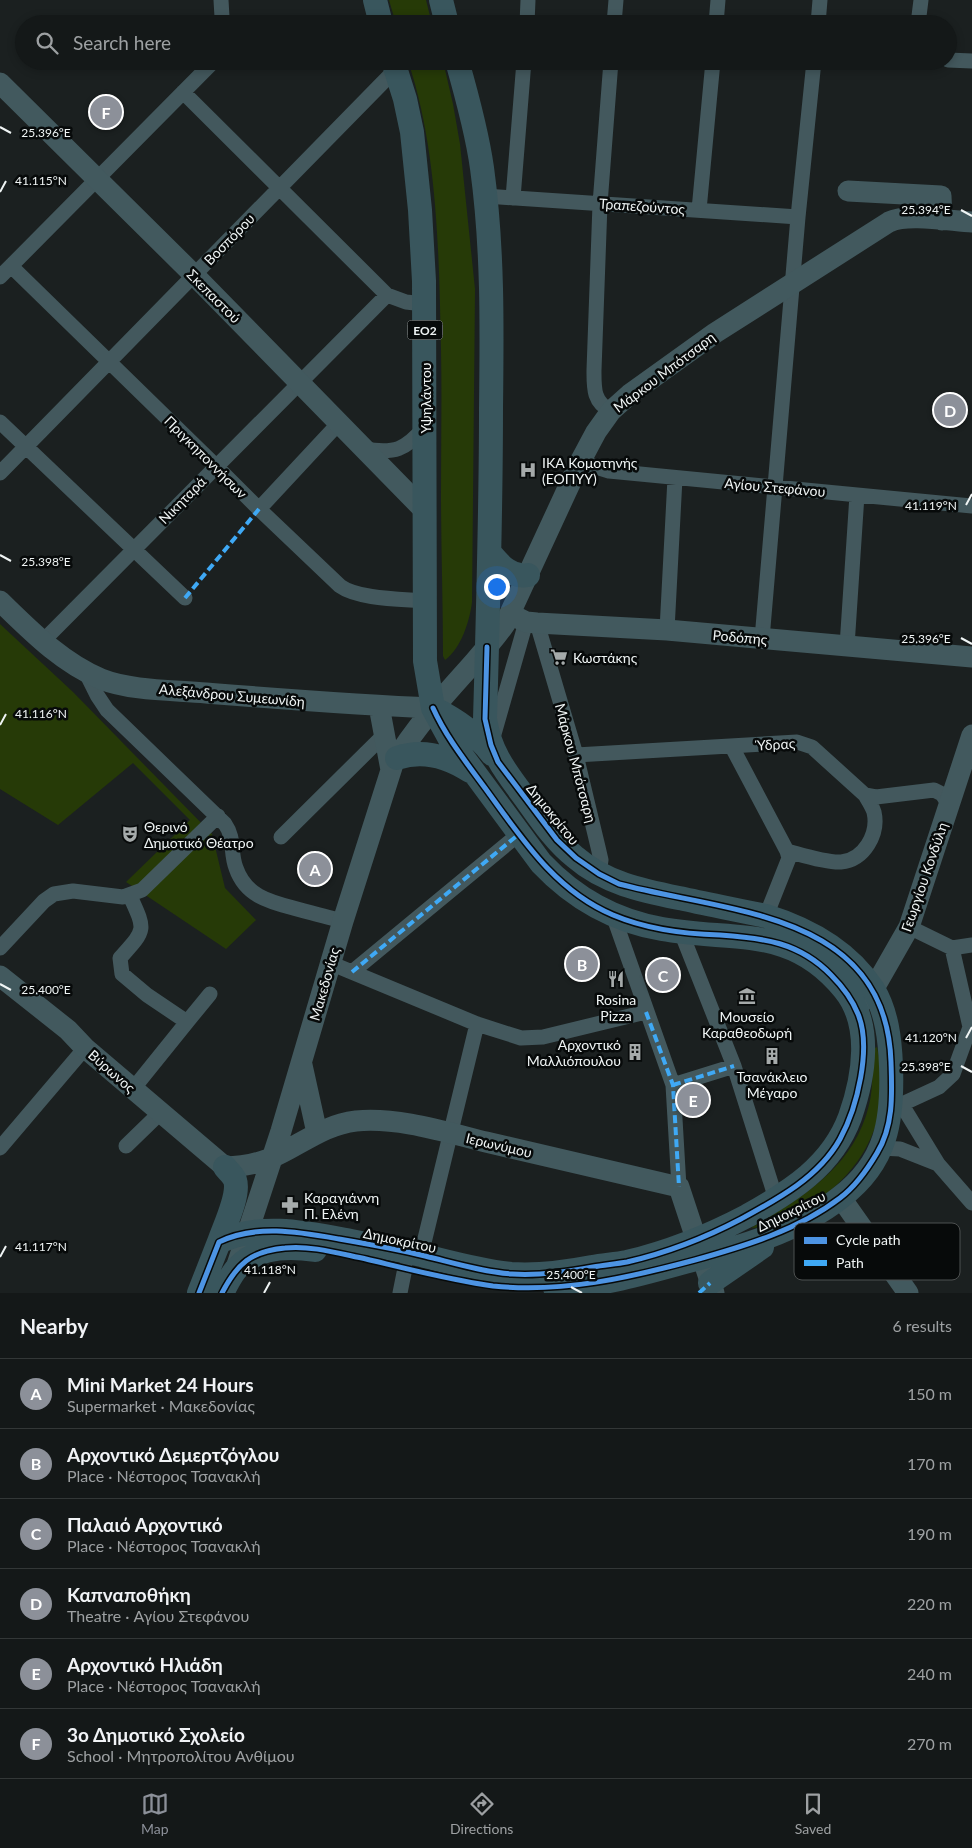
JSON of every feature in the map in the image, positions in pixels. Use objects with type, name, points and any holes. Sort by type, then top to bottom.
[{"type":"main road","points":[[375,0],[379,15]]},
{"type":"main road","points":[[440,0],[444,15]]},
{"type":"main road","name":"Υψηλάντου","points":[[395,70],[410,123],[420,210],[424,304],[425,661],[433,708]]},
{"type":"main road","name":"ΕΟ2","points":[[460,70],[475,133],[485,196],[492,289],[490,553],[487,647]]},
{"type":"main road","name":"Σκεπαστού","points":[[0,83],[194,275],[425,511]]},
{"type":"main road","points":[[848,191],[942,196],[942,220]]},
{"type":"main road","name":"Μάρκου Μπότσαρη","points":[[433,708],[502,628],[524,620],[528,575],[580,462],[596,432],[611,411],[630,394],[715,333],[893,221],[905,218],[972,222]]},
{"type":"main road","points":[[490,553],[507,571],[518,576],[528,575]]},
{"type":"main road","name":"Αλεξάνδρου Συμεωνίδη","points":[[0,601],[42,642],[85,671],[112,683],[152,689],[379,706],[433,708]]},
{"type":"main road","name":"Ροδόπης","points":[[524,620],[667,630],[972,657]]},
{"type":"main road","name":"Δημοκρίτου","points":[[487,647],[485,719],[494,753],[556,840],[576,858],[599,874],[619,884],[766,916],[799,928],[824,942],[850,962],[873,990],[883,1010],[888,1034],[896,1102],[880,1148],[870,1167],[856,1185],[818,1213],[799,1223]]},
{"type":"main road","points":[[379,706],[384,734],[394,764],[416,753],[438,755],[460,764],[474,773]]},
{"type":"main road","points":[[433,708],[475,734],[494,753]]},
{"type":"main road","name":"Δημοκρίτου","points":[[248,1232],[285,1231],[306,1234],[413,1262],[486,1285],[541,1289],[604,1282],[643,1274],[698,1249],[731,1224],[776,1199],[804,1180],[823,1163],[837,1144],[847,1125],[859,1080],[863,1045],[861,1022],[853,1004],[842,987],[826,969],[815,960],[790,946],[751,937],[681,932],[652,927],[613,915],[584,899],[563,884],[541,863],[451,741],[433,708]]},
{"type":"main road","name":"Μακεδονίας","points":[[235,1271],[301,1062],[342,921],[394,764],[411,735],[433,708]]},
{"type":"main road","name":"Γεωργίου Κονδύλη","points":[[853,1004],[864,1000],[873,990],[909,927],[971,740]]},
{"type":"main road","name":"Βύρωνος","points":[[0,976],[68,1030],[85,1048],[225,1167]]},
{"type":"main road","points":[[301,1062],[317,1133]]},
{"type":"main road","name":"Ιερωνύμου","points":[[225,1167],[243,1166],[271,1158],[333,1125],[356,1121],[376,1121],[397,1122],[679,1187]]},
{"type":"main road","points":[[199,1293],[233,1201],[236,1186],[233,1177],[225,1167]]},
{"type":"main road","points":[[679,1187],[698,1249],[707,1290],[793,1226]]},
{"type":"main road","points":[[840,1198],[858,1223]]},
{"type":"main road","name":"Δημοκρίτου","points":[[698,1249],[762,1239],[793,1226]]},
{"type":"main road","name":"ΕΟ2","points":[[219,1242],[248,1232]]},
{"type":"main road","name":"Δημοκρίτου","points":[[235,1271],[244,1262],[258,1254],[292,1247],[413,1262]]},
{"type":"main road","name":"ΕΟ2","points":[[222,1293],[235,1271]]},
{"type":"main road","points":[[899,1280],[908,1293]]},
{"type":"street","points":[[221,0],[222,15]]},
{"type":"street","points":[[527,15],[528,0]]},
{"type":"street","points":[[615,15],[616,0]]},
{"type":"street","points":[[717,15],[718,0]]},
{"type":"street","points":[[819,15],[820,0]]},
{"type":"street","points":[[919,15],[921,0]]},
{"type":"street","points":[[957,60],[972,61]]},
{"type":"street","points":[[0,277],[205,70]]},
{"type":"street","name":"Βοσπόρου","points":[[0,474],[280,188],[389,70]]},
{"type":"street","points":[[514,198],[523,70]]},
{"type":"street","points":[[610,70],[600,204],[594,384],[599,403],[611,411]]},
{"type":"street","points":[[699,210],[711,70]]},
{"type":"street","points":[[762,639],[798,217],[813,70]]},
{"type":"street","points":[[184,92],[387,295],[406,302],[424,304]]},
{"type":"street","name":"Τραπεζούντος","points":[[485,196],[798,217]]},
{"type":"street","name":"Πριγκηποννήσων","points":[[11,266],[336,583],[349,591],[359,594],[424,601]]},
{"type":"street","name":"Νικηταρά","points":[[42,642],[387,295]]},
{"type":"street","points":[[0,422],[185,598]]},
{"type":"street","points":[[259,509],[339,423]]},
{"type":"street","points":[[364,449],[384,452],[397,450],[410,442],[425,427]]},
{"type":"street","name":"Αγίου Στεφάνου","points":[[580,462],[604,471],[972,506]]},
{"type":"street","points":[[667,630],[675,478]]},
{"type":"street","points":[[847,646],[857,495]]},
{"type":"street","points":[[494,753],[524,620]]},
{"type":"street","name":"Μάρκου Μπότσαρη","points":[[524,620],[576,755],[601,860],[599,874]]},
{"type":"street","points":[[85,671],[107,710],[218,816],[230,832],[235,866],[248,889],[267,901],[342,921]]},
{"type":"street","points":[[281,837],[384,734]]},
{"type":"street","name":"Ύδρας","points":[[576,755],[792,742],[802,743],[816,751],[865,795]]},
{"type":"street","points":[[732,747],[789,858],[766,916]]},
{"type":"street","points":[[865,795],[876,797],[934,790],[942,794],[949,806]]},
{"type":"street","points":[[787,852],[840,862],[852,859],[861,853],[873,838],[874,828],[874,814],[865,795]]},
{"type":"street","points":[[0,948],[44,901],[54,894],[73,891],[130,896],[146,886],[218,816]]},
{"type":"street","points":[[352,972],[519,834]]},
{"type":"street","points":[[130,896],[142,924],[140,936],[120,958],[122,974],[147,995],[187,1022]]},
{"type":"street","points":[[613,915],[673,1085],[679,1187]]},
{"type":"street","points":[[909,927],[952,948],[972,945]]},
{"type":"street","points":[[681,932],[734,1066],[776,1199]]},
{"type":"street","points":[[952,948],[970,1027],[952,1074],[939,1087],[896,1102],[913,1122],[938,1164],[972,1203]]},
{"type":"street","points":[[330,963],[477,1024],[515,1037],[543,1037],[646,1012]]},
{"type":"street","points":[[132,1089],[210,994]]},
{"type":"street","points":[[400,1293],[413,1262],[450,1134],[477,1024]]},
{"type":"street","points":[[0,1148],[85,1048]]},
{"type":"street","points":[[673,1085],[734,1066]]},
{"type":"street","points":[[126,1146],[160,1113]]},
{"type":"street","points":[[880,1148],[900,1149],[938,1164]]},
{"type":"green space","points":[[389,0],[426,0],[430,15],[393,15]]},
{"type":"green space","points":[[411,70],[445,70],[460,144],[475,289],[472,602],[464,634],[456,649],[445,660],[443,656],[438,241],[431,167],[418,95]]},
{"type":"green space","points":[[0,624],[73,692],[212,834],[225,888],[256,920],[226,949],[126,882],[190,820],[133,763],[58,825],[0,789]]},
{"type":"green space","points":[[877,1047],[881,1071],[882,1096],[874,1131],[867,1147],[847,1175],[820,1198],[786,1218],[758,1228],[751,1228],[807,1192],[839,1163],[851,1146],[862,1127],[869,1105],[874,1055],[875,1048]]},
{"type":"marked path","points":[[185,598],[259,509]]},
{"type":"marked path","points":[[352,972],[519,834]]},
{"type":"marked path","points":[[646,1012],[673,1085],[679,1187]]},
{"type":"marked path","points":[[673,1085],[734,1066]]},
{"type":"marked path","points":[[699,1293],[710,1283]]},
{"type":"cycle path","points":[[487,647],[485,719],[491,745],[498,762],[557,840],[576,858],[599,874],[619,884],[752,913],[794,927],[831,947],[862,975],[882,1012],[891,1062],[891,1109],[887,1131],[869,1166],[851,1188],[824,1209],[799,1223]]},
{"type":"cycle path","points":[[199,1293],[219,1242],[233,1236],[263,1231],[324,1236],[404,1251],[479,1269],[512,1274],[563,1272],[627,1262],[671,1249],[713,1232],[741,1219],[783,1195],[821,1165],[840,1139],[846,1126],[861,1078],[863,1060],[862,1028],[853,1003],[831,975],[806,955],[780,944],[751,938],[665,930],[639,924],[613,915],[573,892],[540,860],[512,825],[457,749],[433,708]]},
{"type":"cycle path","points":[[222,1293],[233,1274],[246,1261],[263,1252],[285,1248],[326,1250],[477,1284],[519,1288],[570,1286],[645,1273],[695,1260],[752,1243],[794,1226]]},
{"type":"place","name":"3ο Δημοτικό Σχολείο","points":[[106,112]]},
{"type":"place","name":"Καπναποθήκη","points":[[950,410]]},
{"type":"place","name":"ΙΚΑ Κομοτηνής (ΕΟΠΥΥ)","points":[[528,470]]},
{"type":"place","name":"Κωστάκης","points":[[559,657]]},
{"type":"place","name":"Θερινό Δημοτικό Θέατρο","points":[[130,834]]},
{"type":"place","name":"Mini Market 24 Hours","points":[[315,869]]},
{"type":"place","name":"Αρχοντικό Δεμερτζόγλου","points":[[582,964]]},
{"type":"place","name":"Παλαιό Αρχοντικό","points":[[663,975]]},
{"type":"place","name":"Rosina Pizza","points":[[616,979]]},
{"type":"place","name":"Μουσείο Καραθεοδωρή","points":[[747,996]]},
{"type":"place","name":"Αρχοντικό Μαλλιόπουλου","points":[[635,1052]]},
{"type":"place","name":"Τσανάκλειο Μέγαρο","points":[[772,1056]]},
{"type":"place","name":"Αρχοντικό Ηλιάδη","points":[[693,1100]]},
{"type":"place","name":"Καραγιάννη Π. Ελένη","points":[[290,1205]]}]
